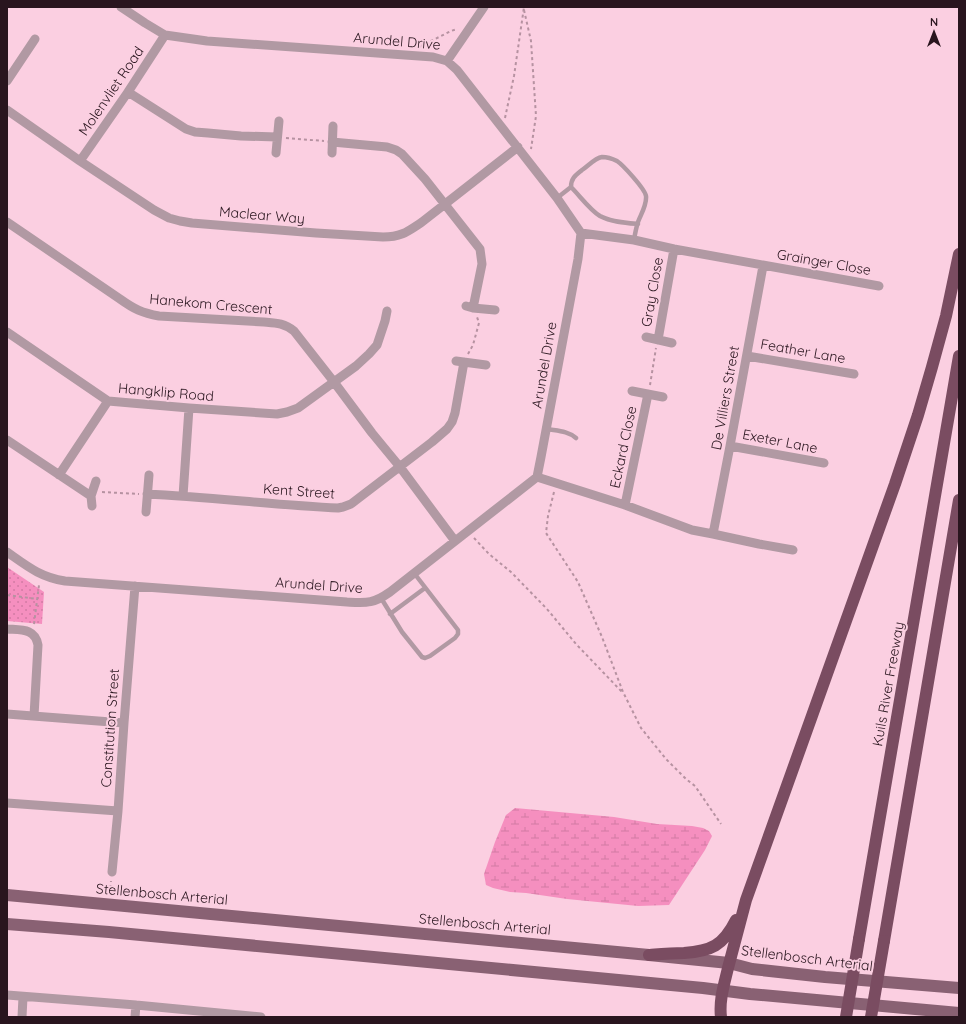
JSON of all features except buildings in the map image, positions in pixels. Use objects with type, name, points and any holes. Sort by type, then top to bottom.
[{"type":"highway","points":[[721,1017],[720,1002],[746,900],[918,415],[946,316],[959,254]]},
{"type":"highway","name":"Kuils River Freeway","points":[[846,1017],[858,939],[959,356]]},
{"type":"highway","points":[[871,1017],[959,500]]},
{"type":"highway","points":[[649,955],[696,952],[712,948],[725,938],[731,931],[746,900]]},
{"type":"main road","name":"Stellenbosch Arterial","points":[[7,895],[649,955],[729,963],[752,969],[825,977],[959,988]]},
{"type":"main road","points":[[7,924],[124,933],[959,1013]]},
{"type":"street","name":"Arundel Drive","points":[[7,552],[36,572],[55,580],[364,603],[381,598],[537,477],[582,233],[518,147],[457,70],[447,61],[433,57],[207,41],[165,36],[121,7]]},
{"type":"street","points":[[447,61],[484,7]]},
{"type":"street","name":"Molenvliet Road","points":[[80,161],[165,36]]},
{"type":"street","points":[[7,81],[35,39]]},
{"type":"street","points":[[128,92],[186,129],[195,132],[277,137]]},
{"type":"street","name":"Maclear Way","points":[[7,110],[80,161],[154,210],[169,218],[180,222],[316,233],[392,237],[400,236],[422,222],[518,147]]},
{"type":"street","points":[[276,153],[279,121]]},
{"type":"street","points":[[332,153],[333,126]]},
{"type":"street","points":[[332,142],[387,147],[396,150],[409,160],[480,250],[482,264],[470,307],[495,310]]},
{"type":"street","name":"Hanekom Crescent","points":[[7,222],[136,310],[147,314],[264,322],[287,326],[294,331],[334,382],[455,541]]},
{"type":"street","points":[[582,233],[634,240],[674,250],[763,266]]},
{"type":"street","name":"Gray Close","points":[[658,340],[674,250]]},
{"type":"street","name":"Grainger Close","points":[[763,266],[879,286]]},
{"type":"street","name":"De Villiers Street","points":[[713,534],[763,266]]},
{"type":"street","name":"Hangklip Road","points":[[7,332],[108,401],[277,414],[298,408],[356,366],[369,354],[377,345],[387,311]]},
{"type":"street","name":"Gray Close","points":[[646,338],[672,343]]},
{"type":"street","name":"Feather Lane","points":[[747,356],[854,374]]},
{"type":"street","points":[[460,361],[486,365]]},
{"type":"street","name":"Kent Street","points":[[147,494],[338,508],[351,504],[447,429],[452,422],[455,413],[460,361]]},
{"type":"street","name":"Eckard Close","points":[[632,391],[663,397]]},
{"type":"street","name":"Eckard Close","points":[[624,505],[648,394]]},
{"type":"street","points":[[59,475],[108,401]]},
{"type":"street","points":[[183,496],[188,408]]},
{"type":"street","points":[[7,440],[59,475],[92,494]]},
{"type":"street","name":"Exeter Lane","points":[[730,446],[824,463]]},
{"type":"street","points":[[146,512],[148,475]]},
{"type":"street","points":[[537,477],[624,505],[692,530],[793,550]]},
{"type":"street","points":[[92,506],[92,494],[96,481]]},
{"type":"street","name":"Constitution Street","points":[[112,872],[135,586]]},
{"type":"street","points":[[7,629],[31,632],[37,639],[38,645],[34,716]]},
{"type":"street","points":[[7,714],[124,722]]},
{"type":"street","points":[[7,803],[118,811]]},
{"type":"street","points":[[7,995],[136,1006],[213,1015],[257,1017]]},
{"type":"street","points":[[22,1017],[23,997]]},
{"type":"street","points":[[135,1017],[136,1006]]},
{"type":"lane","points":[[556,198],[571,187],[574,176],[598,158],[610,158],[618,162],[624,167],[646,194],[645,207],[638,224],[634,240]]},
{"type":"lane","points":[[571,187],[593,211],[601,217],[638,224]]},
{"type":"lane","points":[[547,429],[566,432],[576,438]]},
{"type":"lane","points":[[381,598],[402,632],[422,657],[425,658],[430,656],[455,638],[458,634],[458,630],[414,573]]},
{"type":"lane","points":[[390,614],[425,588]]},
{"type":"path","points":[[500,125],[505,119],[514,76],[524,8]]},
{"type":"path","points":[[524,8],[531,41],[536,116],[530,152],[526,158]]},
{"type":"path","points":[[416,56],[420,46],[451,31],[463,28],[468,30]]},
{"type":"path","points":[[277,137],[332,142]]},
{"type":"path","points":[[460,361],[474,345],[479,323],[470,307]]},
{"type":"path","points":[[648,394],[658,340]]},
{"type":"path","points":[[555,483],[546,533],[578,582],[602,637],[623,692],[641,728],[666,759],[695,786],[721,824]]},
{"type":"path","points":[[92,494],[147,494]]},
{"type":"path","points":[[468,531],[488,554],[511,572],[547,609],[576,644],[623,692]]},
{"type":"path","points":[[31,632],[34,622],[39,585],[45,576]]},
{"type":"path","points":[[7,595],[37,599]]},
{"type":"path","points":[[110,894],[111,884]]},
{"type":"green space","points":[[7,567],[44,592],[42,624],[7,621]]},
{"type":"green space","points":[[515,808],[614,817],[657,824],[692,826],[709,831],[712,836],[705,850],[669,905],[638,906],[510,892],[486,885],[484,874],[506,815]]}]
